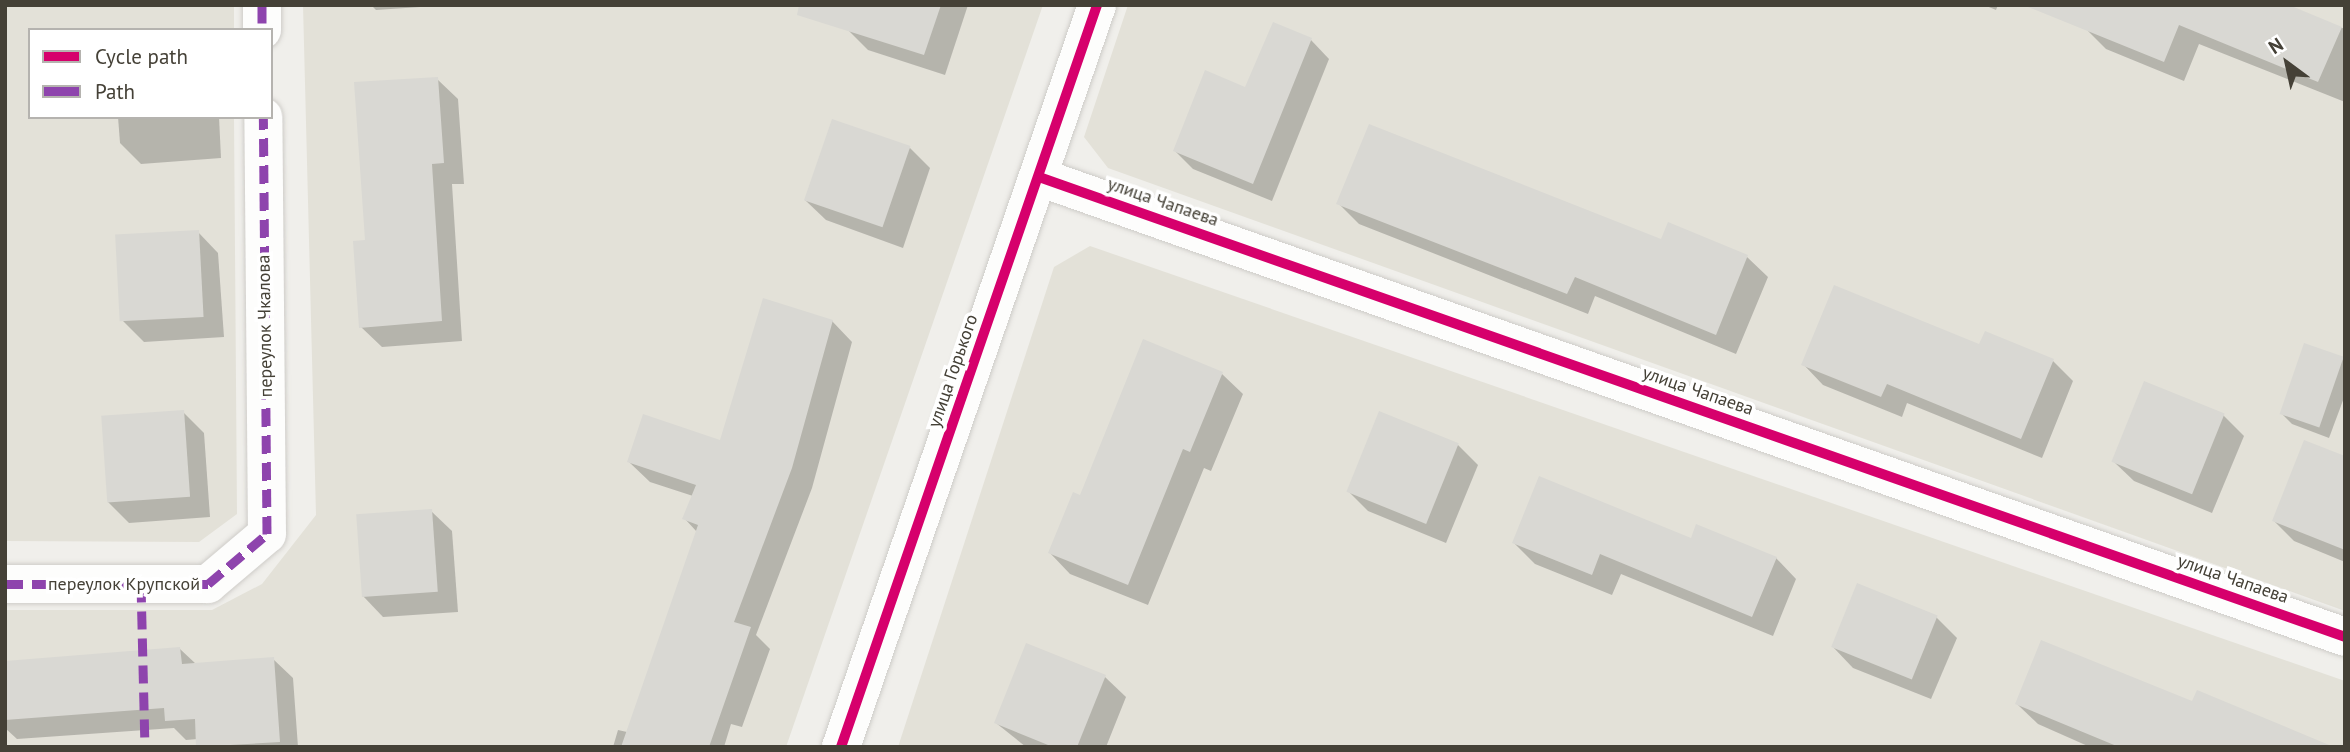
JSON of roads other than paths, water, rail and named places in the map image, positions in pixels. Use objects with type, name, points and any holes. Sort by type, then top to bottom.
[{"type":"street","points":[[262,5],[262,28]]},
{"type":"street","name":"улица Горького","points":[[841,747],[1097,5]]},
{"type":"street","name":"переулок Чкалова","points":[[263,119],[267,534]]},
{"type":"street","name":"улица Чапаева","points":[[1039,177],[2345,637]]},
{"type":"street","name":"переулок Крупской","points":[[5,584],[208,584],[267,534]]}]
